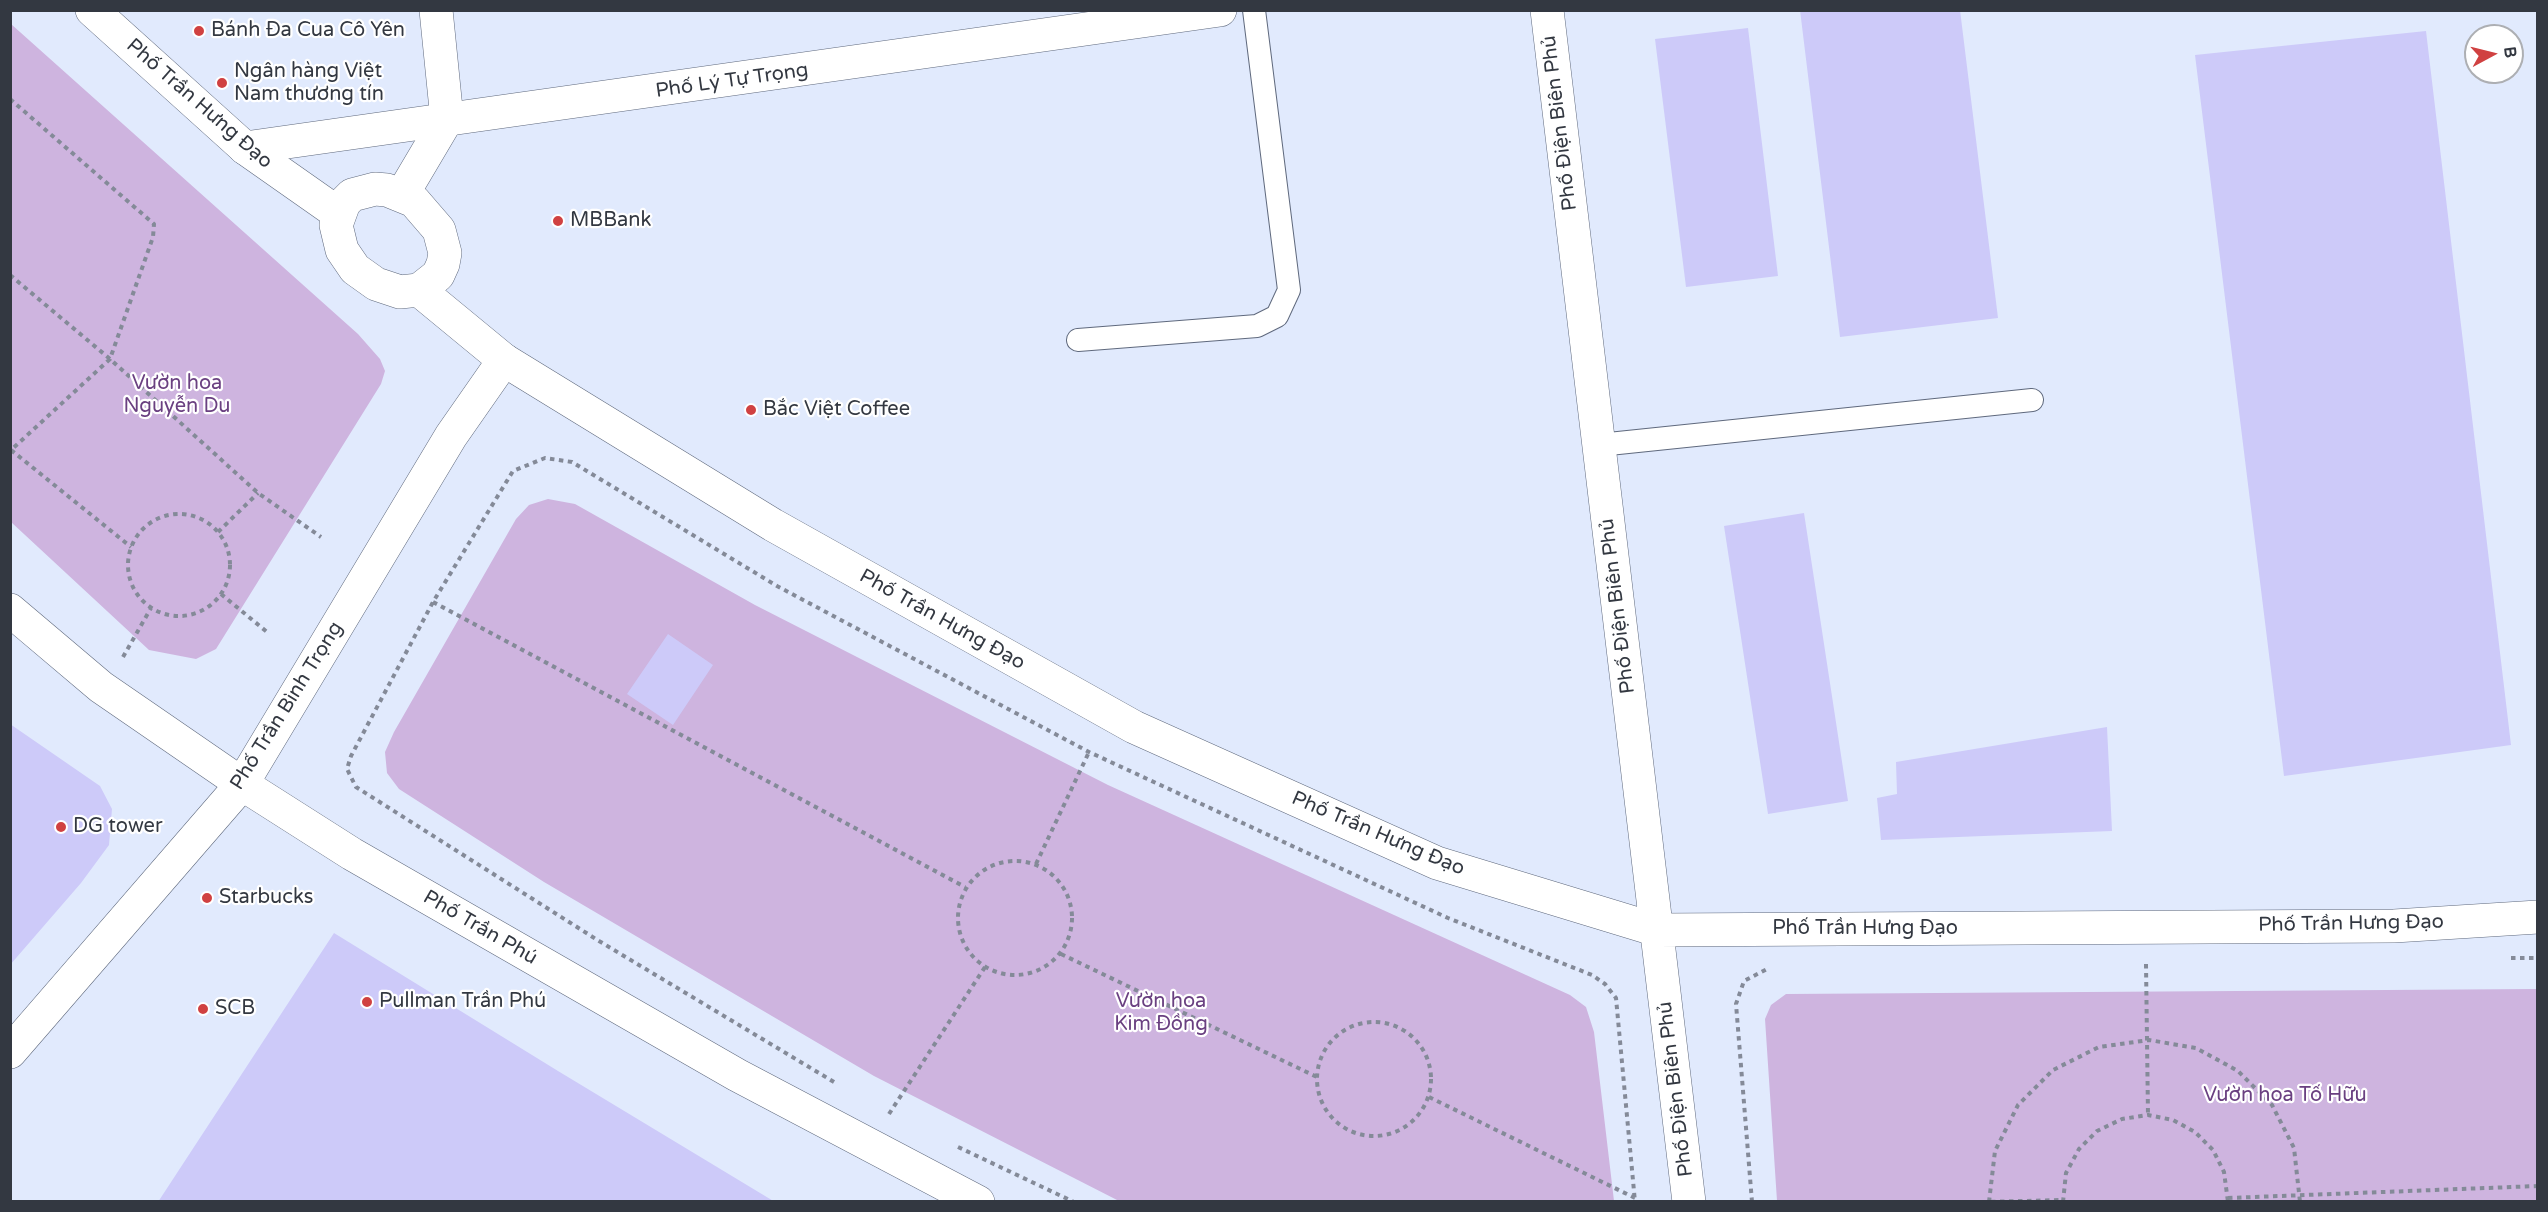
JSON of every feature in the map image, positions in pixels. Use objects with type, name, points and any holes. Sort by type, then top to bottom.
[{"type":"main road","name":"Phố Trần Hưng Đạo","points":[[92,10],[244,148],[339,214]]},
{"type":"main road","points":[[402,195],[447,118],[436,10]]},
{"type":"main road","name":"Phố Lý Tự Trọng","points":[[244,148],[447,118],[542,108],[1220,10]]},
{"type":"main road","name":"Phố Điện Biên Phủ","points":[[1547,10],[1689,1202]]},
{"type":"main road","points":[[387,190],[402,195],[425,211],[443,240],[445,253],[438,275],[419,290],[400,292],[366,279],[347,260],[337,237],[339,214],[344,203],[352,195],[363,191],[387,190]]},
{"type":"main road","name":"Phố Trần Hưng Đạo","points":[[419,290],[504,360],[772,525],[1134,727],[1437,863],[1657,930],[2394,926],[2538,917]]},
{"type":"main road","name":"Phố Trần Bình Trọng","points":[[10,1052],[242,784],[451,436],[504,360]]},
{"type":"main road","name":"Phố Trần Phú","points":[[10,610],[101,687],[242,784],[352,854],[737,1076],[960,1198]]},
{"type":"lane","points":[[1078,340],[1257,326],[1277,315],[1289,290],[1254,10]]},
{"type":"lane","points":[[1599,445],[2032,400]]},
{"type":"path","points":[[10,99],[154,224],[153,237],[110,359],[11,450],[131,547]]},
{"type":"path","points":[[10,275],[110,359],[258,493],[321,537]]},
{"type":"path","points":[[839,1084],[599,942],[356,787],[347,769],[351,756],[433,602],[513,471],[545,458],[572,462],[777,586],[1089,752],[1448,918],[1592,975],[1605,984],[1616,998],[1635,1200]]},
{"type":"path","points":[[218,532],[258,493]]},
{"type":"path","points":[[171,514],[188,514],[205,521],[218,532],[227,546],[230,562],[228,579],[221,594],[211,606],[197,614],[181,617],[165,615],[138,598],[130,582],[127,564],[131,547],[140,531],[154,520],[171,514]]},
{"type":"path","points":[[221,594],[267,632]]},
{"type":"path","points":[[433,602],[965,887]]},
{"type":"path","points":[[123,658],[151,608]]},
{"type":"path","points":[[1036,864],[1089,752]]},
{"type":"path","points":[[1016,860],[1036,864],[1065,890],[1072,916],[1070,936],[1060,954],[1045,967],[1023,975],[1003,975],[985,967],[970,954],[960,936],[957,916],[965,887],[978,873],[996,863],[1016,860]]},
{"type":"path","points":[[1060,954],[1317,1077]]},
{"type":"path","points":[[2502,958],[2538,958]]},
{"type":"path","points":[[2134,963],[2156,963]]},
{"type":"path","points":[[2146,963],[2149,1040],[2148,1115]]},
{"type":"path","points":[[889,1114],[985,967]]},
{"type":"path","points":[[1752,1202],[1736,1004],[1744,981],[1767,968],[1779,968]]},
{"type":"path","points":[[1376,1021],[1395,1024],[1425,1051],[1432,1077],[1429,1097],[1420,1114],[1405,1128],[1383,1136],[1363,1135],[1344,1128],[1329,1114],[1319,1097],[1317,1077],[1325,1048],[1338,1033],[1355,1024],[1376,1021]]},
{"type":"path","points":[[1989,1201],[1995,1151],[2018,1105],[2053,1070],[2099,1047],[2149,1040],[2196,1048],[2238,1071],[2272,1105],[2294,1148],[2300,1202]]},
{"type":"path","points":[[1429,1097],[1635,1200]]},
{"type":"path","points":[[879,1108],[899,1119]]},
{"type":"path","points":[[1982,1202],[2062,1201],[2066,1173],[2079,1149],[2097,1131],[2122,1119],[2148,1115],[2173,1120],[2195,1132],[2213,1150],[2224,1172],[2228,1200],[2538,1186]]},
{"type":"path","points":[[950,1143],[1074,1202]]},
{"type":"green space","name":"Vườn hoa Nguyễn Du","points":[[11,24],[358,334],[380,359],[385,371],[381,384],[216,649],[196,659],[149,650],[11,522]]},
{"type":"green space","name":"Vườn hoa Kim Đồng","points":[[548,499],[575,504],[755,605],[1108,785],[1570,995],[1586,1007],[1594,1032],[1614,1201],[1119,1201],[874,1076],[544,882],[399,789],[387,773],[385,752],[394,732],[516,519],[529,505]]},
{"type":"green space","name":"Vườn hoa Tố Hữu","points":[[2537,989],[2537,1201],[1777,1201],[1765,1019],[1771,1005],[1786,994]]},
{"type":"building","points":[[1800,10],[1960,10],[1998,318],[1840,337]]},
{"type":"building","points":[[1748,28],[1778,276],[1686,287],[1655,39]]},
{"type":"building","points":[[2426,31],[2511,745],[2284,776],[2195,55]]},
{"type":"building","points":[[1804,513],[1848,801],[1768,814],[1724,526]]},
{"type":"building","points":[[668,634],[713,665],[673,725],[627,694]]},
{"type":"building","name":"DG tower","points":[[10,724],[100,786],[112,809],[109,845],[81,883],[10,965]]},
{"type":"building","points":[[2107,727],[2112,831],[1881,840],[1877,798],[1897,794],[1896,762]]},
{"type":"building","name":"Pullman Trần Phú","points":[[334,933],[558,1071],[775,1202],[158,1202]]},
{"type":"place","name":"Bánh Đa Cua Cô Yên","points":[[199,31]]},
{"type":"place","name":"Ngân hàng Việt Nam thương tín","points":[[222,83]]},
{"type":"place","name":"MBBank","points":[[558,221]]},
{"type":"place","name":"Bắc Việt Coffee","points":[[751,410]]},
{"type":"place","name":"DG tower","points":[[61,827]]},
{"type":"place","name":"Starbucks","points":[[207,898]]},
{"type":"place","name":"Pullman Trần Phú","points":[[367,1002]]},
{"type":"place","name":"SCB","points":[[203,1009]]}]
